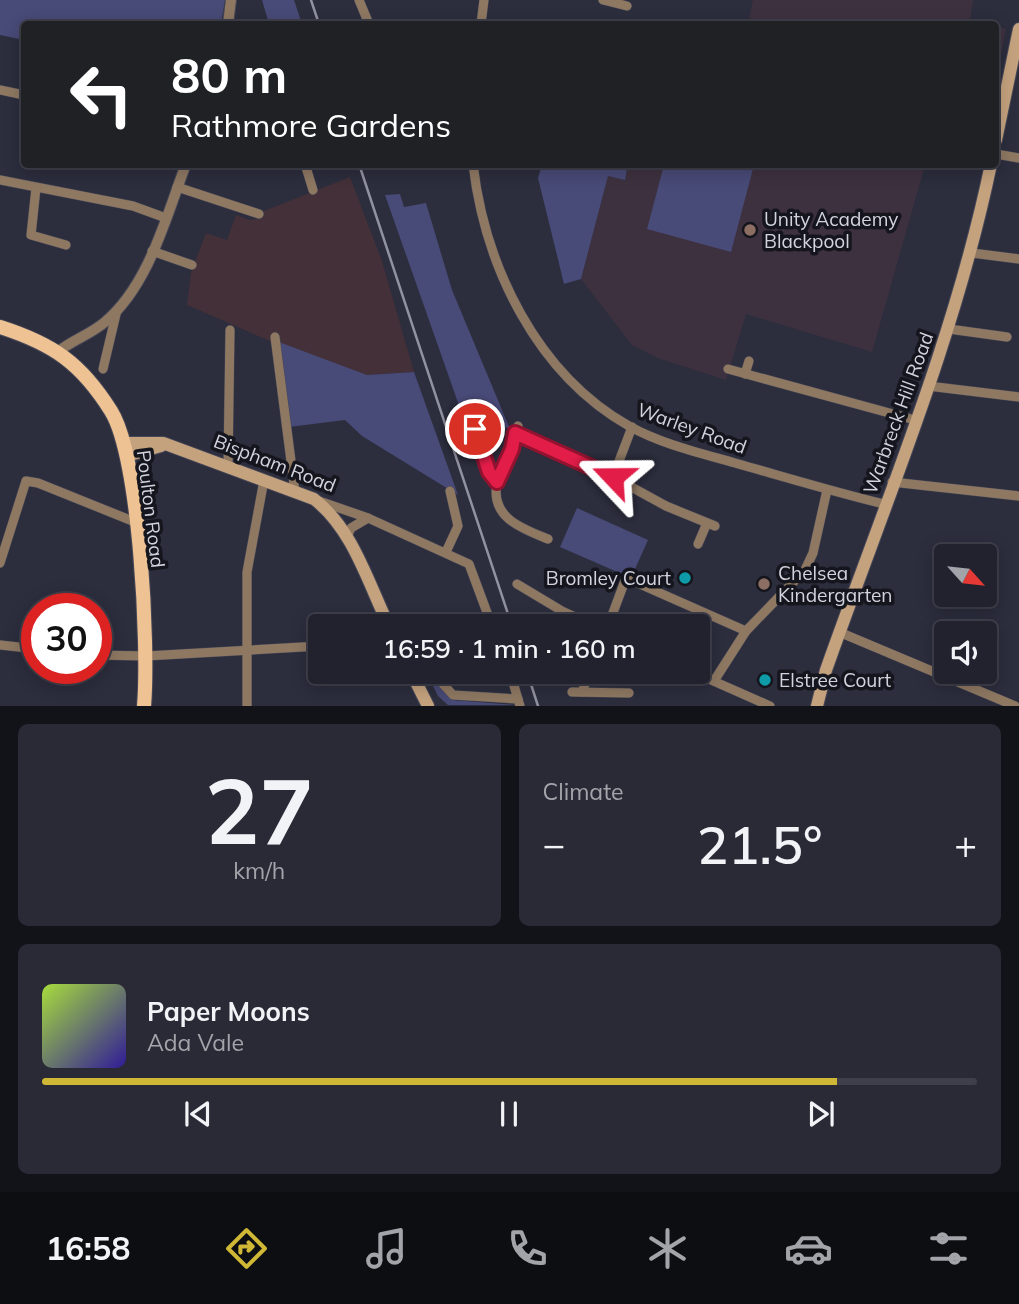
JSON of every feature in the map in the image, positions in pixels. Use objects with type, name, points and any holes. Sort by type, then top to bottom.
[{"type":"main road","points":[[999,126],[1019,29]]},
{"type":"main road","name":"Warbreck Hill Road","points":[[817,705],[839,632],[949,330],[972,253],[990,168]]},
{"type":"main road","points":[[0,327],[59,351]]},
{"type":"main road","name":"Poulton Road","points":[[59,351],[72,362],[112,412],[125,449],[135,522],[146,656],[144,705]]},
{"type":"main road","name":"Bispham Road","points":[[125,449],[168,444],[314,499]]},
{"type":"main road","points":[[314,499],[329,511],[347,537],[382,614]]},
{"type":"main road","name":"Warbreck Hill Road","points":[[808,705],[826,670]]},
{"type":"main road","points":[[417,684],[428,705]]},
{"type":"street","points":[[228,21],[231,0]]},
{"type":"street","points":[[359,0],[368,21]]},
{"type":"street","points":[[481,21],[484,0]]},
{"type":"street","points":[[603,0],[627,6]]},
{"type":"street","points":[[0,90],[21,94]]},
{"type":"street","points":[[999,155],[1019,158]]},
{"type":"street","points":[[103,369],[117,310],[152,251],[184,168]]},
{"type":"street","points":[[306,168],[313,190]]},
{"type":"street","name":"Warley Road","points":[[474,168],[496,256],[524,320],[564,376],[608,413],[632,427],[682,447],[884,505]]},
{"type":"street","points":[[0,180],[133,206],[166,218]]},
{"type":"street","points":[[177,187],[260,214]]},
{"type":"street","points":[[36,188],[31,235],[66,245]]},
{"type":"street","points":[[152,251],[192,265]]},
{"type":"street","points":[[972,253],[1019,259]]},
{"type":"street","points":[[59,351],[97,328],[117,310]]},
{"type":"street","points":[[228,466],[230,330]]},
{"type":"street","points":[[949,330],[1007,337]]},
{"type":"street","points":[[275,337],[295,492]]},
{"type":"street","points":[[745,374],[749,361]]},
{"type":"street","points":[[728,369],[915,420]]},
{"type":"street","points":[[928,386],[1019,397]]},
{"type":"street","points":[[613,477],[632,427]]},
{"type":"street","points":[[475,429],[489,472],[497,482],[502,513],[516,525],[548,539]]},
{"type":"street","points":[[497,482],[512,449],[517,430],[613,477],[650,499],[711,525],[698,544]]},
{"type":"street","points":[[247,705],[247,572],[264,480]]},
{"type":"street","points":[[0,563],[26,481],[38,482],[135,522]]},
{"type":"street","points":[[892,482],[1019,496]]},
{"type":"street","points":[[714,681],[746,631],[805,570],[813,552],[827,490]]},
{"type":"street","points":[[446,552],[458,526],[450,491]]},
{"type":"street","name":"Bispham Road","points":[[314,499],[368,518],[469,564],[488,614]]},
{"type":"street","points":[[516,525],[521,514]]},
{"type":"street","points":[[347,537],[352,528],[368,518]]},
{"type":"street","points":[[612,614],[626,578],[707,614]]},
{"type":"street","points":[[517,584],[569,614]]},
{"type":"street","points":[[710,615],[746,631]]},
{"type":"street","points":[[839,632],[1015,705]]},
{"type":"street","points":[[0,645],[21,647]]},
{"type":"street","points":[[112,655],[146,656],[308,647]]},
{"type":"street","points":[[710,679],[765,704]]},
{"type":"street","points":[[443,684],[453,695],[519,702],[514,684]]},
{"type":"street","points":[[582,684],[577,692],[628,693]]},
{"type":"shaded area","points":[[0,0],[225,0],[222,21],[21,21],[21,39],[0,35]]},
{"type":"shaded area","points":[[262,0],[294,0],[301,21],[268,21]]},
{"type":"shaded area","points":[[753,0],[973,0],[970,21],[749,21]]},
{"type":"shaded area","points":[[999,27],[1006,29],[999,64]]},
{"type":"shaded area","points":[[541,168],[627,169],[625,180],[608,176],[581,279],[564,284],[538,178]]},
{"type":"shaded area","name":"Unity Academy Blackpool","points":[[627,168],[924,168],[872,352],[746,314],[726,380],[658,358],[632,345],[581,279],[608,176],[625,180]]},
{"type":"shaded area","points":[[663,168],[753,168],[731,252],[647,229]]},
{"type":"shaded area","points":[[350,177],[382,261],[414,372],[367,375],[272,342],[187,305],[191,273],[206,233],[227,240],[236,215],[250,220],[261,218],[264,211]]},
{"type":"shaded area","points":[[400,194],[404,207],[426,203],[452,290],[510,429],[462,414],[385,195]]},
{"type":"shaded area","points":[[279,342],[367,375],[414,372],[458,495],[362,436],[345,420],[289,427]]},
{"type":"shaded area","points":[[577,508],[648,540],[631,578],[560,547]]},
{"type":"shaded area","points":[[432,684],[438,684],[453,700],[516,705],[448,705],[438,696]]},
{"type":"railway","points":[[311,0],[318,21]]},
{"type":"railway","points":[[360,168],[508,614]]},
{"type":"railway","points":[[531,684],[538,706]]},
{"type":"place","name":"Unity Academy Blackpool","points":[[750,230]]},
{"type":"place","name":"Bromley Court","points":[[685,578]]},
{"type":"place","name":"Chelsea Kindergarten","points":[[764,584]]},
{"type":"place","name":"Elstree Court","points":[[765,680]]},
{"type":"route","points":[[475,429],[489,472],[497,482],[512,449],[515,433],[613,477]]}]
